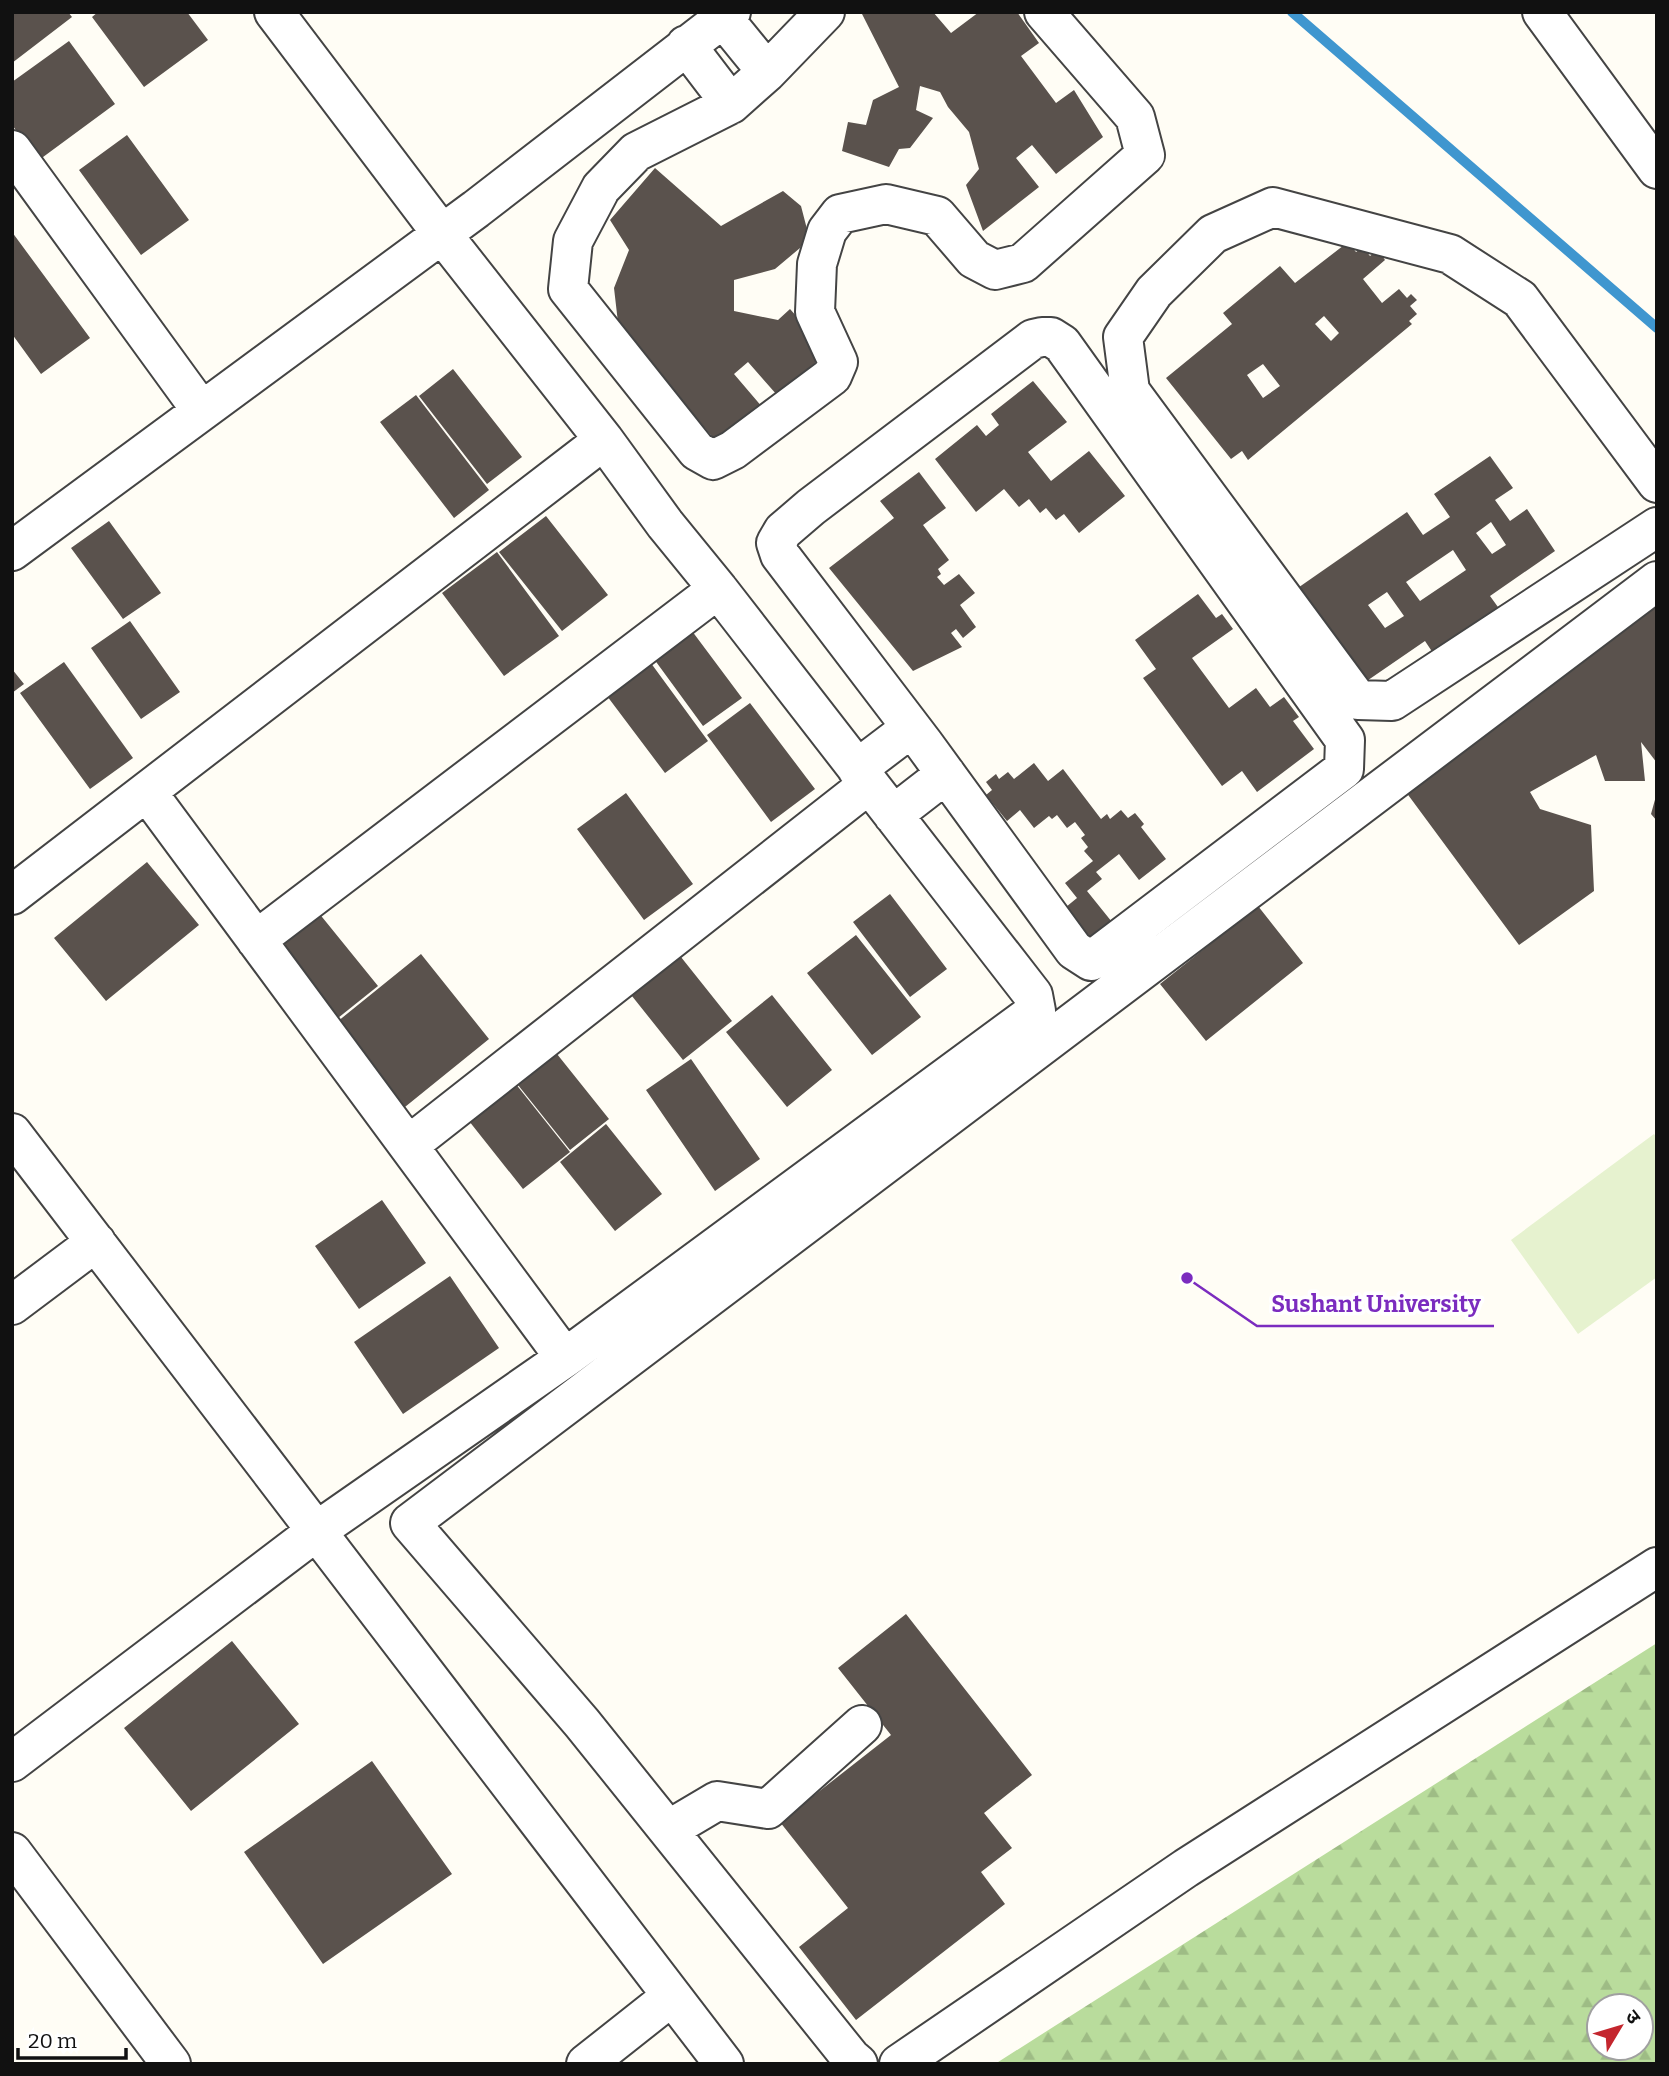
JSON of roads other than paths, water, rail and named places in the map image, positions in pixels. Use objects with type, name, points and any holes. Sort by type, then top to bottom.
[{"type":"street","points":[[12,1762],[318,1530],[565,1358],[1036,1011],[1033,995],[665,524],[604,440],[442,234],[274,12]]},
{"type":"street","points":[[825,12],[767,72],[731,104],[636,152],[601,188],[573,241],[568,289],[697,450],[713,460],[733,450],[832,376],[838,362],[815,312],[817,264],[827,230],[840,214],[887,204],[937,216],[974,259],[995,270],[1023,263],[1145,155],[1135,117],[1044,12]]},
{"type":"street","points":[[1542,12],[1657,169]]},
{"type":"street","points":[[12,551],[442,234],[727,15],[767,72]]},
{"type":"street","points":[[686,45],[731,104]]},
{"type":"street","points":[[12,150],[201,410]]},
{"type":"street","points":[[1657,483],[1520,299],[1450,254],[1273,207],[1213,234],[1154,292],[1123,337],[1130,391],[1358,700],[1392,701],[1657,527]]},
{"type":"street","points":[[1051,337],[1062,344],[1345,740],[1344,769],[1091,961],[1074,950],[946,774],[780,555],[776,543],[783,531],[811,507],[1033,339],[1051,337]]},
{"type":"street","points":[[12,895],[604,440]]},
{"type":"street","points":[[858,2064],[851,2059],[582,1723],[410,1523],[1657,581]]},
{"type":"street","points":[[256,940],[718,589]]},
{"type":"street","points":[[410,1144],[863,777],[911,728]]},
{"type":"street","points":[[893,815],[946,774]]},
{"type":"street","points":[[147,792],[410,1144],[565,1358]]},
{"type":"street","points":[[12,1133],[724,2064]]},
{"type":"street","points":[[12,1305],[96,1242]]},
{"type":"street","points":[[899,2064],[1197,1861],[1657,1567]]},
{"type":"street","points":[[668,1830],[717,1801],[768,1809],[862,1725]]},
{"type":"street","points":[[12,1852],[171,2064]]},
{"type":"street","points":[[586,2064],[672,1996]]},
{"type":"waterway","points":[[1292,12],[1657,328]]},
{"type":"place","name":"Sushant University","points":[[1187,1278]]}]
